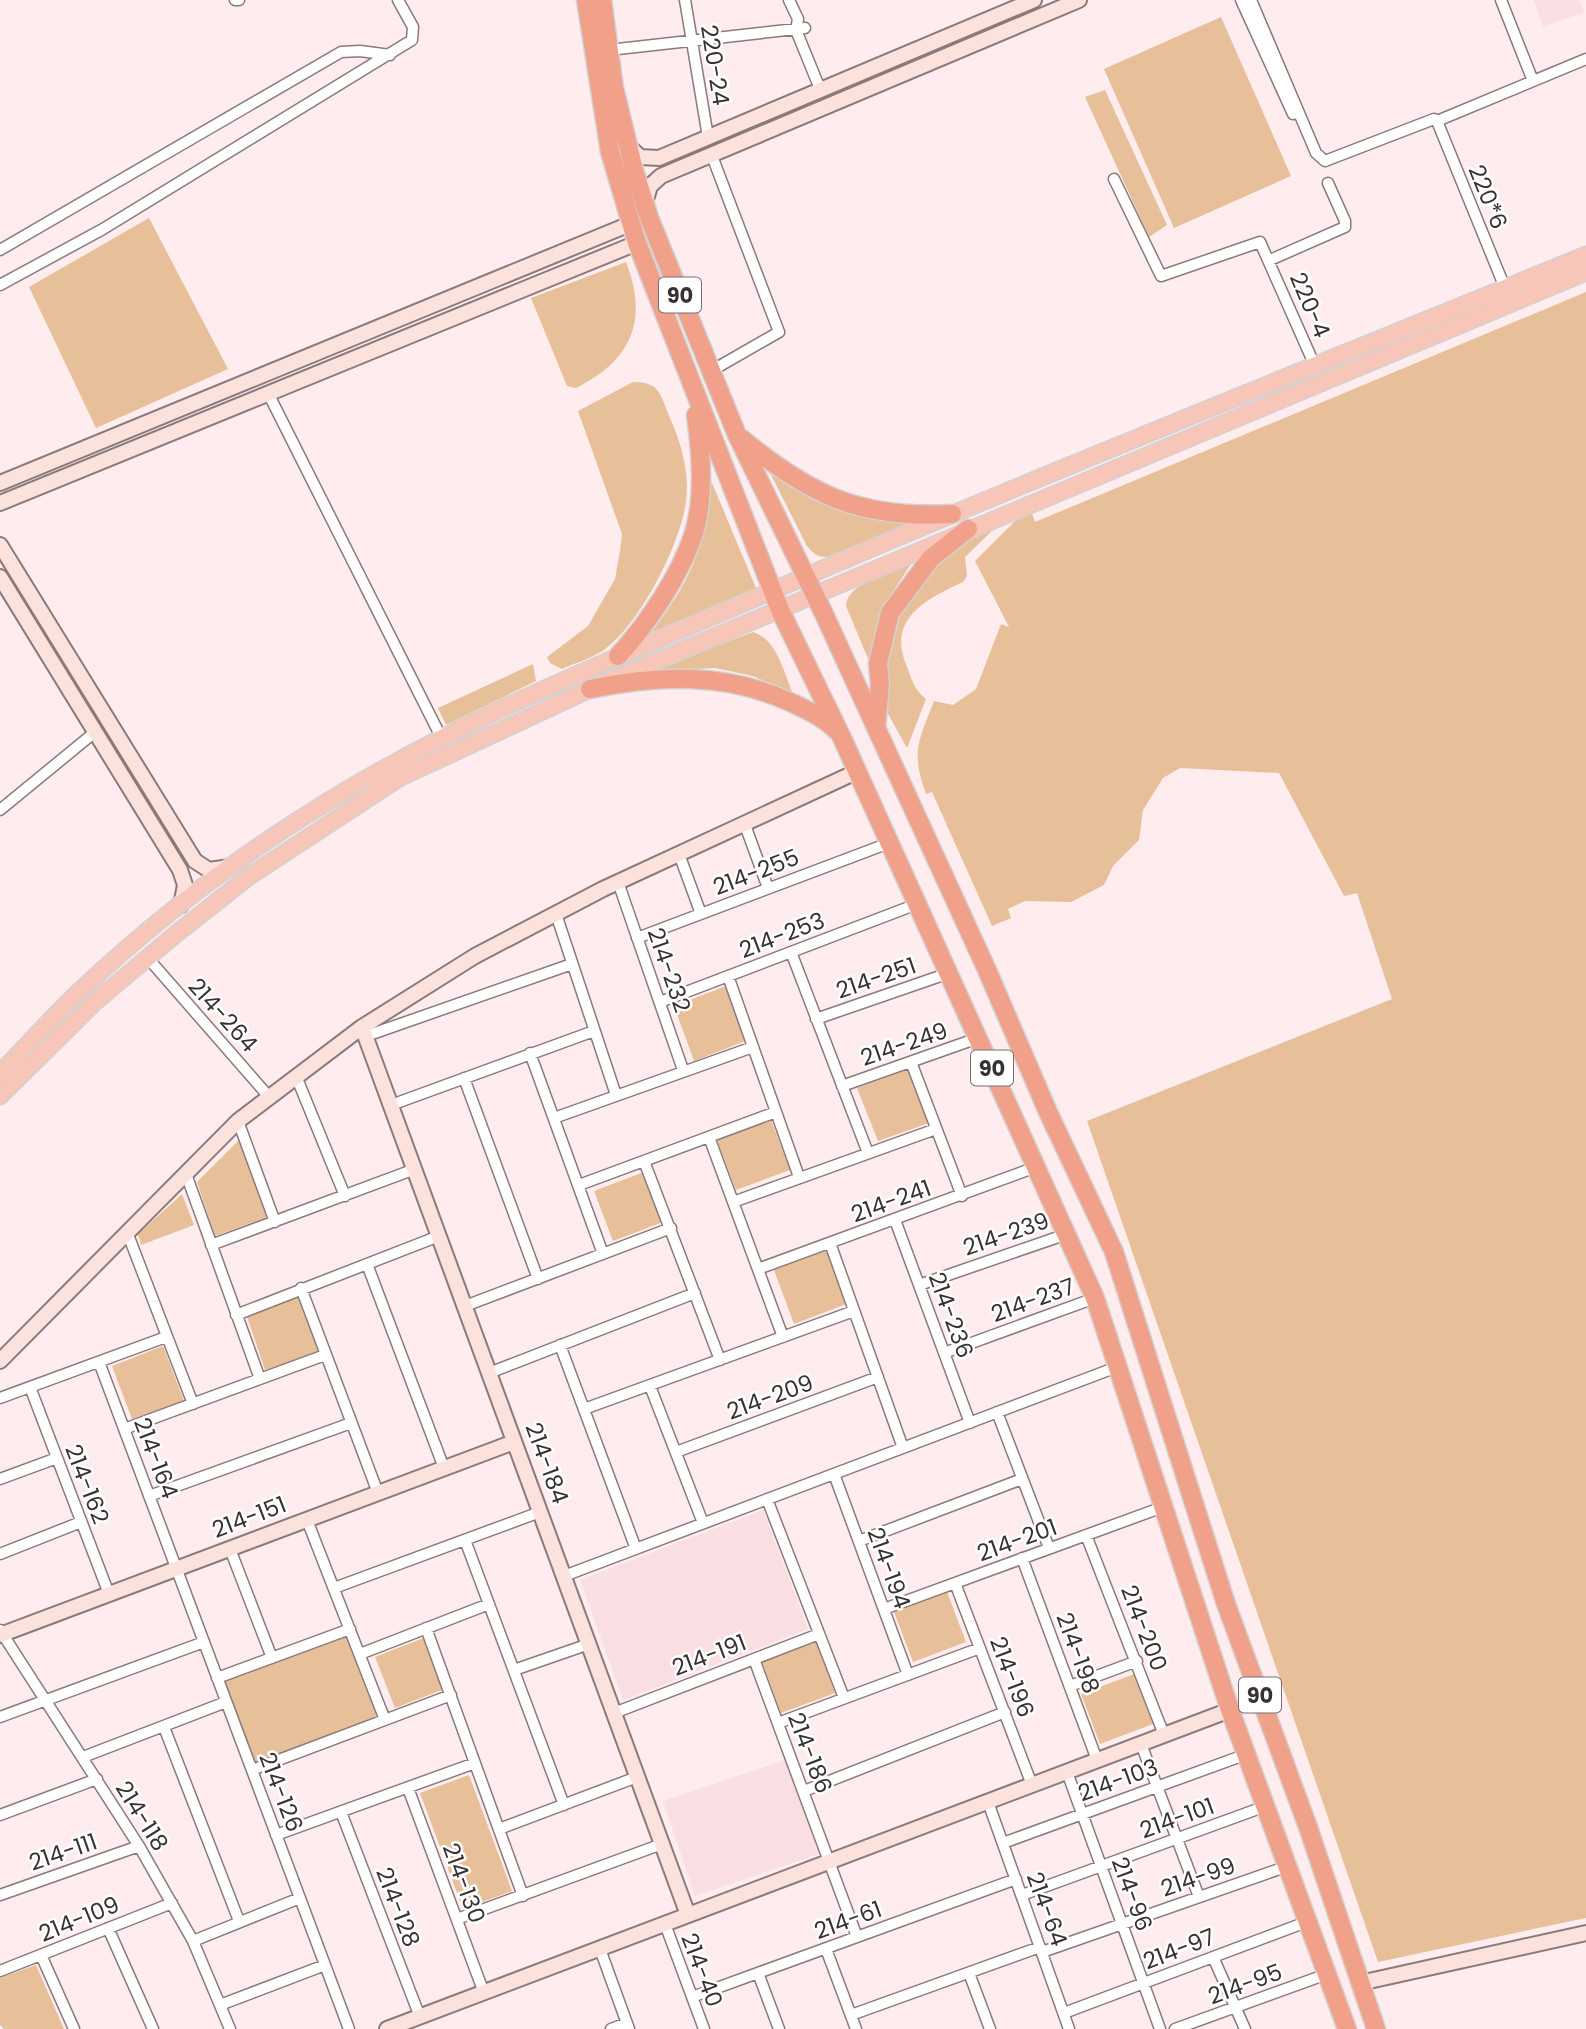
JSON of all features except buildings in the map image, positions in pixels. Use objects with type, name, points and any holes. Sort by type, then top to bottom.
[{"type":"highway","name":"90","points":[[586,0],[610,152],[637,243],[780,610],[843,740],[1095,1298],[1230,1710],[1347,2029]]},
{"type":"highway","name":"90","points":[[602,0],[627,144],[646,205],[710,371],[737,435],[1114,1252],[1226,1604],[1338,1912],[1376,2029]]},
{"type":"highway","points":[[618,656],[631,642],[669,584],[694,533],[701,474],[694,391]]},
{"type":"highway","points":[[737,435],[801,482],[845,503],[916,516],[952,514]]},
{"type":"highway","points":[[875,731],[880,684],[878,663],[890,613],[931,558],[968,529]]},
{"type":"highway","points":[[590,689],[663,677],[697,677],[733,682],[773,694],[817,715],[829,723],[843,740]]},
{"type":"highway","points":[[1184,1571],[1190,1578],[1199,1580],[1211,1575],[1214,1567]]},
{"type":"highway","points":[[1199,1614],[1199,1605],[1209,1596],[1218,1597],[1226,1604]]},
{"type":"main road","points":[[0,1073],[79,991],[181,905],[231,866],[404,756],[618,656],[804,576],[1586,255]]},
{"type":"main road","points":[[0,1096],[96,1001],[147,957],[248,877],[399,778],[590,689],[1586,272]]},
{"type":"main road","points":[[1287,377],[1282,388],[1286,393],[1295,393]]},
{"type":"street","points":[[0,285],[103,229],[412,40],[414,34],[398,0]]},
{"type":"street","name":"220-24","points":[[685,0],[708,137]]},
{"type":"street","points":[[789,0],[798,19],[818,84]]},
{"type":"street","points":[[627,144],[636,155],[644,159],[664,156],[1016,4],[1034,0]]},
{"type":"street","points":[[646,205],[650,186],[671,172],[1079,0]]},
{"type":"street","points":[[1241,0],[1317,164],[1335,167],[1436,121]]},
{"type":"street","points":[[1251,0],[1321,159],[1331,161],[1586,59]]},
{"type":"street","points":[[1501,0],[1533,81]]},
{"type":"street","points":[[609,50],[801,29]]},
{"type":"street","points":[[0,250],[341,52],[360,51],[390,55]]},
{"type":"street","name":"220*6","points":[[1436,121],[1505,288]]},
{"type":"street","points":[[664,156],[661,167],[671,172]]},
{"type":"street","points":[[710,371],[779,332],[712,156]]},
{"type":"street","points":[[1114,178],[1161,276],[1257,240],[1269,260],[1345,227],[1345,221],[1328,183]]},
{"type":"street","points":[[0,483],[630,224]]},
{"type":"street","points":[[605,234],[615,240],[612,253]]},
{"type":"street","points":[[0,503],[637,243]]},
{"type":"street","name":"220-4","points":[[1269,260],[1315,366]]},
{"type":"street","points":[[268,393],[442,739]]},
{"type":"street","points":[[0,545],[194,858],[209,870],[231,866]]},
{"type":"street","points":[[0,577],[177,866],[185,885],[181,905]]},
{"type":"street","points":[[0,810],[95,732]]},
{"type":"street","points":[[2,1356],[237,1121],[296,1076],[475,956],[618,883],[856,772]]},
{"type":"street","points":[[745,825],[768,888]]},
{"type":"street","name":"214-255","points":[[637,938],[889,843]]},
{"type":"street","points":[[679,854],[701,914]]},
{"type":"street","points":[[177,866],[187,869],[194,858]]},
{"type":"street","name":"214-232","points":[[618,883],[683,1070]]},
{"type":"street","name":"214-253","points":[[660,1002],[918,904]]},
{"type":"street","points":[[556,914],[616,1095]]},
{"type":"street","points":[[791,952],[868,1153]]},
{"type":"street","name":"214-264","points":[[147,957],[270,1098]]},
{"type":"street","points":[[364,1032],[572,964]]},
{"type":"street","name":"214-251","points":[[816,1019],[949,973]]},
{"type":"street","points":[[728,976],[799,1177]]},
{"type":"street","points":[[391,1105],[594,1031]]},
{"type":"street","name":"214-184","points":[[364,1032],[688,1915]]},
{"type":"street","name":"214-249","points":[[842,1086],[978,1038]]},
{"type":"street","points":[[554,1118],[753,1047]]},
{"type":"street","points":[[530,1053],[603,1254]]},
{"type":"street","points":[[911,1062],[962,1196]]},
{"type":"street","points":[[296,1076],[345,1196]]},
{"type":"street","points":[[464,1078],[538,1279]]},
{"type":"street","points":[[579,1185],[776,1112]]},
{"type":"street","points":[[237,1121],[275,1222]]},
{"type":"street","points":[[733,1202],[936,1129]]},
{"type":"street","points":[[709,1137],[783,1337]]},
{"type":"street","points":[[644,1161],[720,1360]]},
{"type":"street","name":"214-241","points":[[758,1269],[1036,1167]]},
{"type":"street","points":[[211,1245],[415,1169]]},
{"type":"street","points":[[186,1174],[260,1379]]},
{"type":"street","name":"214-236","points":[[895,1220],[970,1423]]},
{"type":"street","points":[[464,1306],[671,1228]]},
{"type":"street","points":[[127,1232],[193,1404]]},
{"type":"street","name":"214-239","points":[[919,1285],[1067,1234]]},
{"type":"street","points":[[236,1315],[439,1236]]},
{"type":"street","points":[[830,1243],[903,1448]]},
{"type":"street","points":[[367,1264],[444,1468]]},
{"type":"street","points":[[301,1288],[377,1493]]},
{"type":"street","points":[[489,1373],[695,1293]]},
{"type":"street","name":"214-237","points":[[944,1353],[1095,1298]]},
{"type":"street","points":[[584,1409],[854,1311]]},
{"type":"street","points":[[0,1398],[166,1337]]},
{"type":"street","points":[[560,1345],[636,1549]]},
{"type":"street","points":[[124,1430],[325,1355]]},
{"type":"street","name":"214-164","points":[[99,1362],[177,1569]]},
{"type":"street","points":[[564,1576],[1117,1367]]},
{"type":"street","name":"214-209","points":[[676,1452],[878,1377]]},
{"type":"street","points":[[650,1386],[703,1523]]},
{"type":"street","name":"214-162","points":[[30,1387],[109,1594]]},
{"type":"street","points":[[997,1412],[1049,1548]]},
{"type":"street","points":[[149,1496],[351,1423]]},
{"type":"street","name":"214-151","points":[[1,1633],[514,1442]]},
{"type":"street","points":[[0,1479],[57,1458]]},
{"type":"street","name":"214-194","points":[[834,1474],[908,1675]]},
{"type":"street","points":[[859,1541],[1022,1479]]},
{"type":"street","points":[[767,1499],[844,1698]]},
{"type":"street","name":"214-201","points":[[884,1609],[1163,1507]]},
{"type":"street","points":[[334,1588],[540,1512]]},
{"type":"street","points":[[307,1520],[385,1720]]},
{"type":"street","points":[[0,1554],[81,1522]]},
{"type":"street","name":"214-200","points":[[1086,1535],[1164,1735]]},
{"type":"street","points":[[465,1540],[564,1805]]},
{"type":"street","points":[[230,1549],[272,1658]]},
{"type":"street","name":"214-198","points":[[1022,1559],[1097,1760]]},
{"type":"street","name":"214-126","points":[[177,1569],[349,2029]]},
{"type":"street","name":"214-196","points":[[956,1583],[1032,1785]]},
{"type":"street","points":[[360,1654],[489,1604]]},
{"type":"street","points":[[426,1628],[523,1896]]},
{"type":"street","points":[[217,1678],[350,1629]]},
{"type":"street","name":"214-118","points":[[1,1633],[97,1779],[172,1903],[193,1941],[230,2029]]},
{"type":"street","name":"214-191","points":[[614,1713],[819,1634]]},
{"type":"street","points":[[0,1717],[204,1642]]},
{"type":"street","points":[[514,1670],[589,1644]]},
{"type":"street","points":[[778,1723],[980,1648]]},
{"type":"street","name":"214-186","points":[[754,1659],[857,1937]]},
{"type":"street","points":[[1070,1686],[1137,1661]]},
{"type":"street","points":[[252,1770],[451,1695]]},
{"type":"street","points":[[83,1757],[226,1702]]},
{"type":"street","points":[[397,2027],[1230,1710]]},
{"type":"street","points":[[804,1791],[1005,1712]]},
{"type":"street","points":[[164,1727],[239,1921]]},
{"type":"street","points":[[1141,1744],[1199,1897]]},
{"type":"street","name":"214-103","points":[[1003,1843],[1247,1754]]},
{"type":"street","points":[[276,1835],[475,1763]]},
{"type":"street","name":"214-96","points":[[1067,1772],[1160,2029]]},
{"type":"street","points":[[499,1829],[637,1777]]},
{"type":"street","points":[[0,1815],[97,1779]]},
{"type":"street","name":"214-130","points":[[408,1788],[484,1993]]},
{"type":"street","name":"214-64","points":[[988,1802],[1069,2029]]},
{"type":"street","name":"214-101","points":[[1021,1895],[1266,1807]]},
{"type":"street","name":"214-128","points":[[341,1812],[420,2017]]},
{"type":"street","points":[[457,1919],[662,1844]]},
{"type":"street","name":"214-111","points":[[0,1895],[139,1846]]},
{"type":"street","name":"214-99","points":[[851,2015],[1288,1866]]},
{"type":"street","name":"214-61","points":[[692,1997],[1016,1879]]},
{"type":"street","points":[[193,1941],[300,1898]]},
{"type":"street","name":"214-109","points":[[0,1971],[172,1903]]},
{"type":"street","name":"214-97","points":[[1064,2013],[1309,1921]]},
{"type":"street","name":"214-40","points":[[665,1924],[704,2029]]},
{"type":"street","points":[[108,1928],[153,2029]]},
{"type":"street","points":[[1360,1983],[1586,1933]]},
{"type":"street","points":[[600,1949],[628,2026],[611,2029]]},
{"type":"street","points":[[826,1949],[856,2029]]},
{"type":"street","points":[[41,1955],[75,2029]]},
{"type":"street","points":[[1213,1957],[1245,2029]]},
{"type":"street","points":[[220,2005],[325,1965]]},
{"type":"street","points":[[758,1973],[779,2029]]},
{"type":"street","points":[[969,1973],[990,2029]]},
{"type":"street","name":"214-95","points":[[1175,2029],[1327,1975]]},
{"type":"shaded area","points":[[1534,0],[1579,0],[1584,12],[1543,27]]},
{"type":"shaded area","points":[[1221,17],[1291,176],[1174,228],[1104,69]]},
{"type":"shaded area","points":[[1105,90],[1167,225],[1149,237],[1085,97]]},
{"type":"shaded area","points":[[149,218],[228,369],[96,428],[29,287]]},
{"type":"shaded area","points":[[626,262],[636,303],[635,321],[630,337],[622,352],[595,377],[576,388],[567,386],[531,298]]},
{"type":"shaded area","points":[[1586,292],[1586,1918],[1378,1962],[1087,1121],[1392,999],[1357,893],[1344,896],[1279,773],[1180,768],[1163,778],[1143,810],[1139,840],[1113,866],[1104,885],[1071,902],[1025,901],[1008,909],[1011,918],[992,926],[932,792],[926,794],[921,780],[918,747],[934,701],[953,705],[976,689],[1001,624],[1009,627],[975,561],[1018,518],[1032,513],[1035,522]]},
{"type":"shaded area","points":[[633,382],[649,384],[658,391],[678,438],[687,480],[683,518],[657,581],[632,621],[605,649],[562,669],[550,663],[547,657],[588,626],[615,579],[622,534],[578,411]]},
{"type":"shaded area","points":[[707,471],[756,588],[649,636],[677,596],[695,560],[705,520]]},
{"type":"shaded area","points":[[769,471],[823,503],[839,509],[873,518],[918,523],[833,558],[818,555],[807,546]]},
{"type":"shaded area","points":[[998,525],[965,557],[967,576],[963,582],[923,604],[906,623],[902,650],[914,685],[926,699],[907,748],[882,703],[886,645],[899,607],[959,539]]},
{"type":"shaded area","points":[[911,564],[881,610],[869,661],[846,606],[848,598],[862,584]]},
{"type":"shaded area","points":[[753,632],[774,649],[793,694],[753,676],[715,668],[647,672]]},
{"type":"shaded area","points":[[533,664],[536,681],[446,725],[438,708]]},
{"type":"shaded area","points":[[726,986],[748,1040],[694,1061],[674,1006]]},
{"type":"shaded area","points":[[910,1069],[929,1123],[878,1141],[857,1088]]},
{"type":"shaded area","points":[[771,1120],[790,1170],[736,1190],[717,1140]]},
{"type":"shaded area","points":[[240,1139],[270,1216],[215,1236],[197,1182]]},
{"type":"shaded area","points":[[644,1172],[663,1222],[613,1241],[594,1191]]},
{"type":"shaded area","points":[[182,1194],[194,1225],[141,1245],[138,1234]]},
{"type":"shaded area","points":[[828,1250],[849,1303],[794,1324],[774,1270]]},
{"type":"shaded area","points":[[300,1296],[319,1352],[265,1370],[247,1317]]},
{"type":"shaded area","points":[[163,1346],[184,1401],[132,1419],[112,1366]]},
{"type":"shaded area","points":[[763,1510],[808,1629],[623,1700],[580,1580]]},
{"type":"shaded area","points":[[947,1592],[966,1642],[913,1662],[894,1612]]},
{"type":"shaded area","points":[[350,1629],[385,1720],[252,1770],[217,1678]]},
{"type":"shaded area","points":[[426,1637],[447,1688],[395,1708],[375,1657]]},
{"type":"shaded area","points":[[816,1642],[835,1693],[781,1713],[762,1662]]},
{"type":"shaded area","points":[[1134,1674],[1153,1724],[1100,1744],[1081,1694]]},
{"type":"shaded area","points":[[785,1760],[819,1854],[695,1896],[663,1801]]},
{"type":"shaded area","points":[[469,1775],[512,1891],[463,1909],[420,1793]]},
{"type":"shaded area","points":[[36,1965],[64,2029],[4,2029],[0,2025],[0,1978]]}]
